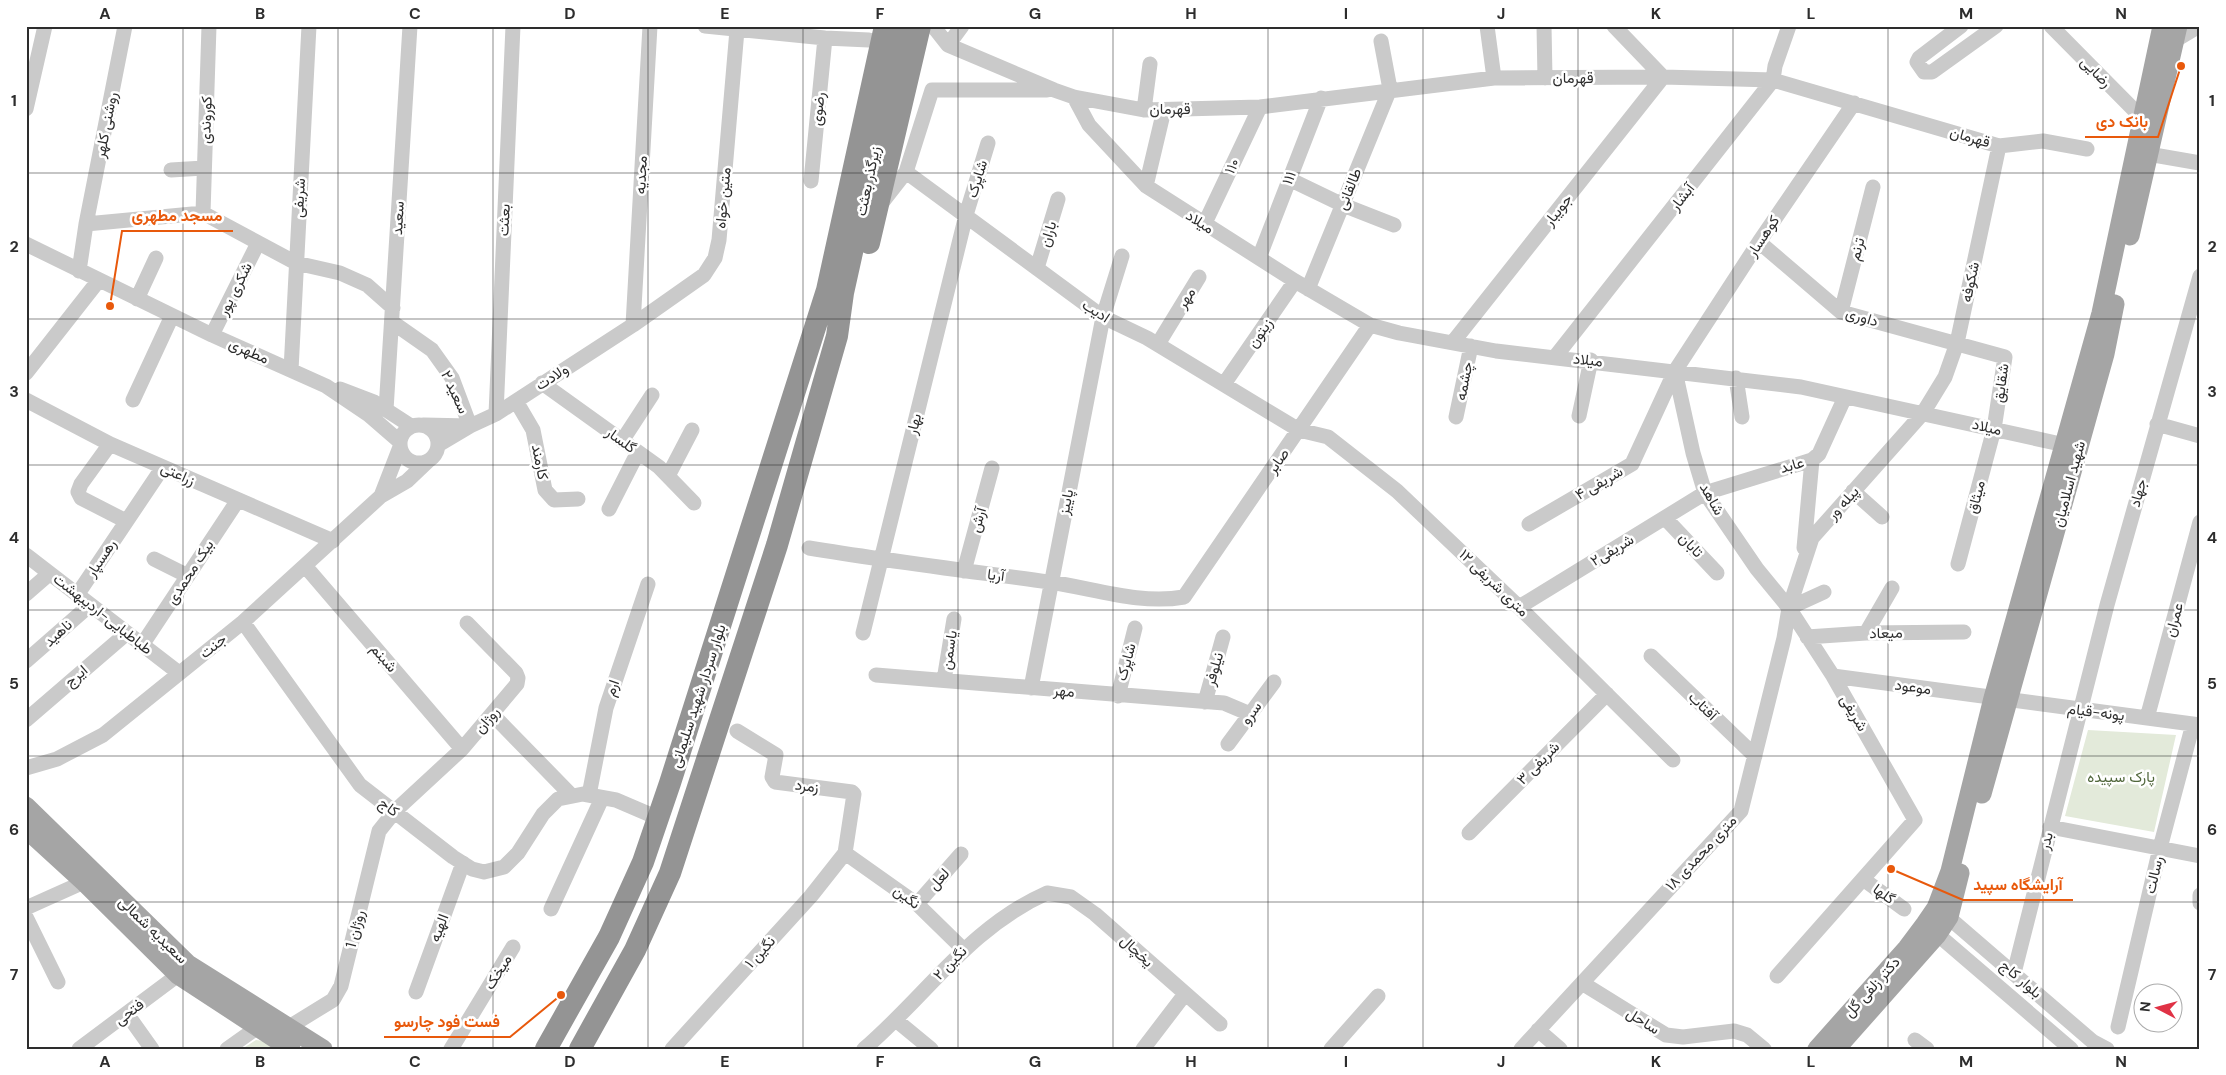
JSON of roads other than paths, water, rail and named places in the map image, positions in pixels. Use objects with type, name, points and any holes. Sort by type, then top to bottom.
[{"type":"highway","name":"زیرگذر بعثت","points":[[837,336],[843,293],[902,26]]},
{"type":"highway","points":[[837,336],[856,296],[879,207],[920,26]]},
{"type":"highway","name":"زیرگذر بعثت","points":[[813,329],[827,290],[867,31]]},
{"type":"highway","name":"بلوار سردار شهید سلیمانی","points":[[546,1049],[609,937],[643,862],[717,636],[813,329]]},
{"type":"highway","name":"بلوار سردار شهید سلیمانی","points":[[580,1048],[635,950],[670,873],[777,544],[837,336]]},
{"type":"highway","points":[[717,636],[744,647]]},
{"type":"main road","name":"شهید اسلامیان","points":[[2000,699],[2101,313],[2162,26]]},
{"type":"main road","name":"شهید اسلامیان","points":[[1931,929],[1943,912],[1950,871],[2000,699],[2105,354],[2176,34]]},
{"type":"main road","name":"سعیدیه شمالی","points":[[26,806],[178,975],[290,1049]]},
{"type":"main road","name":"سعیدیه شمالی","points":[[26,829],[89,877],[188,964],[323,1049]]},
{"type":"main road","name":"دکتر زلفی گل","points":[[1818,1049],[1906,948],[1931,929]]},
{"type":"main road","name":"دکتر زلفی گل","points":[[1836,1049],[1931,929]]},
{"type":"street","points":[[26,109],[44,26]]},
{"type":"street","name":"روشنی کلهر","points":[[79,272],[86,224],[125,26]]},
{"type":"street","name":"کوروندی","points":[[203,213],[209,26]]},
{"type":"street","name":"شریفی","points":[[291,370],[309,26]]},
{"type":"street","name":"سعید","points":[[386,410],[410,26]]},
{"type":"street","name":"بعثت","points":[[496,414],[513,26]]},
{"type":"street","name":"مجدیه","points":[[633,325],[650,26]]},
{"type":"street","points":[[705,26],[825,38],[867,31]]},
{"type":"street","points":[[933,26],[948,45],[962,26]]},
{"type":"street","points":[[1488,26],[1494,78]]},
{"type":"street","points":[[1544,26],[1545,78]]},
{"type":"street","points":[[1614,26],[1663,77]]},
{"type":"street","name":"آبشار","points":[[1555,357],[1773,80],[1775,66],[1789,26]]},
{"type":"street","points":[[1961,26],[1919,58],[1918,62],[1924,72],[1932,72],[1996,26]]},
{"type":"street","name":"رضایی","points":[[2050,26],[2142,118]]},
{"type":"street","points":[[2176,34],[2199,26]]},
{"type":"street","name":"متین خواه","points":[[633,325],[704,275],[715,258],[719,240],[737,30]]},
{"type":"street","name":"رضوی","points":[[811,181],[825,38]]},
{"type":"street","points":[[1381,41],[1390,89]]},
{"type":"street","name":"قهرمان","points":[[948,45],[1074,97],[1144,110],[1260,107],[1390,89],[1494,78],[1663,77],[1773,80],[1999,146],[2043,141],[2087,149]]},
{"type":"street","points":[[1144,110],[1150,64]]},
{"type":"street","name":"جویبار","points":[[1453,342],[1663,77]]},
{"type":"street","name":"طالقانی","points":[[1302,286],[1343,205],[1390,89]]},
{"type":"street","points":[[879,207],[906,172],[932,90],[1054,90]]},
{"type":"street","name":"میلاد","points":[[1074,97],[1089,125],[1146,186],[1204,225],[1302,286],[1370,325],[1399,333],[1471,346],[1801,387],[2065,445]]},
{"type":"street","name":"۱۱۱","points":[[1258,258],[1320,98]]},
{"type":"street","name":"کوهسار","points":[[1674,371],[1854,103]]},
{"type":"street","name":"۱۱۰","points":[[1204,225],[1260,107]]},
{"type":"street","points":[[1146,186],[1164,110]]},
{"type":"street","name":"شاپرک","points":[[966,215],[988,143]]},
{"type":"street","name":"شکوفه","points":[[1923,413],[1945,377],[1957,343],[1999,146]]},
{"type":"street","points":[[2148,154],[2200,163]]},
{"type":"street","points":[[171,170],[204,168]]},
{"type":"street","name":"ادیب","points":[[906,172],[1102,317],[1158,344],[1299,430]]},
{"type":"street","points":[[1289,179],[1343,205],[1394,225]]},
{"type":"street","name":"ترنم","points":[[1841,312],[1873,187]]},
{"type":"street","name":"باران","points":[[1037,268],[1058,199]]},
{"type":"street","points":[[86,224],[203,213]]},
{"type":"street","name":"سعید ۲","points":[[203,213],[296,263],[340,273],[367,285],[392,315],[432,350],[452,378],[470,426]]},
{"type":"street","name":"بهار","points":[[863,633],[966,215]]},
{"type":"street","name":"داوری","points":[[1759,242],[1841,312],[1957,343]]},
{"type":"street","name":"شکری پور","points":[[212,335],[258,243]]},
{"type":"street","name":"مطهری","points":[[26,244],[79,272],[100,280],[212,335],[326,386],[369,415],[399,444]]},
{"type":"street","name":"پاییز","points":[[1031,688],[1102,317],[1122,256]]},
{"type":"street","points":[[137,299],[156,258]]},
{"type":"street","name":"جهاد","points":[[2080,710],[2157,424],[2200,276]]},
{"type":"street","name":"مهر","points":[[1158,344],[1199,277]]},
{"type":"street","points":[[26,374],[100,280]]},
{"type":"street","name":"زیتون","points":[[1224,384],[1302,286]]},
{"type":"street","points":[[133,400],[172,316]]},
{"type":"street","name":"ولادت","points":[[438,445],[470,426],[496,414],[633,325]]},
{"type":"street","name":"صابر","points":[[1184,597],[1370,325]]},
{"type":"street","name":"شقایق","points":[[1957,343],[2005,356],[1994,429]]},
{"type":"street","name":"چشمه","points":[[1456,417],[1471,346]]},
{"type":"street","points":[[1579,416],[1591,360]]},
{"type":"street","name":"شاهد","points":[[1674,371],[1692,453],[1705,493],[1757,569],[1789,608]]},
{"type":"street","name":"شریفی ۴","points":[[1529,524],[1632,464],[1674,371]]},
{"type":"street","points":[[1736,378],[1742,417]]},
{"type":"street","name":"گلسار","points":[[542,384],[638,452],[668,476],[694,503]]},
{"type":"street","name":"مطهری","points":[[326,386],[348,390],[417,426]]},
{"type":"street","points":[[622,441],[652,395]]},
{"type":"street","name":"عابد","points":[[1705,493],[1812,460],[1819,454],[1845,397]]},
{"type":"street","name":"زراعتی","points":[[26,400],[110,444],[333,541]]},
{"type":"street","name":"کارمند","points":[[516,401],[533,430],[546,490],[554,500],[578,499]]},
{"type":"street","name":"پیله ور","points":[[1789,608],[1815,534],[1923,413]]},
{"type":"street","points":[[2157,424],[2200,436]]},
{"type":"street","points":[[417,426],[434,432],[438,445],[433,457],[422,463],[410,462],[401,453],[399,444],[401,435],[417,426],[470,426]]},
{"type":"street","name":"میثاق","points":[[1958,564],[1994,429]]},
{"type":"street","points":[[668,476],[692,430]]},
{"type":"street","name":"۱۲ متری شریفی","points":[[1299,430],[1328,437],[1397,491],[1519,607],[1673,760]]},
{"type":"street","name":"رهسپار","points":[[110,444],[81,484],[78,492],[81,498],[126,521]]},
{"type":"street","name":"جنت","points":[[382,496],[399,444]]},
{"type":"street","points":[[609,509],[638,452]]},
{"type":"street","points":[[1803,565],[1812,460]]},
{"type":"street","name":"جنت","points":[[26,768],[57,759],[104,735],[242,622],[382,496],[407,481],[428,461]]},
{"type":"street","name":"رهسپار","points":[[77,595],[163,467]]},
{"type":"street","name":"آرش","points":[[964,571],[992,468]]},
{"type":"street","points":[[1853,491],[1882,517]]},
{"type":"street","name":"شریفی۲","points":[[1519,607],[1705,493]]},
{"type":"street","name":"بیک محمدی","points":[[142,645],[238,500]]},
{"type":"street","name":"تابان","points":[[1665,518],[1718,573]]},
{"type":"street","name":"عمران","points":[[2147,718],[2200,522]]},
{"type":"street","name":"آریا","points":[[808,548],[881,560],[1051,582],[1144,599],[1166,600],[1184,597]]},
{"type":"street","name":"طباطبایی-اردیبهشت","points":[[26,555],[179,673]]},
{"type":"street","points":[[154,559],[188,576]]},
{"type":"street","name":"شبنم","points":[[306,566],[462,749]]},
{"type":"street","points":[[26,594],[49,574]]},
{"type":"street","name":"ارم","points":[[551,909],[596,796],[606,708],[648,584]]},
{"type":"street","points":[[1866,633],[1892,588]]},
{"type":"street","points":[[1789,608],[1824,592]]},
{"type":"street","name":"ناهید","points":[[26,661],[90,605]]},
{"type":"street","name":"شریفی","points":[[1789,608],[1833,676],[1915,820],[1863,879]]},
{"type":"street","name":"۱۸ متری محمدی","points":[[1521,1049],[1741,811],[1784,638],[1789,608]]},
{"type":"street","name":"یاسمن","points":[[944,680],[954,619]]},
{"type":"street","name":"کاج","points":[[242,622],[360,786],[463,863],[484,872],[504,867],[518,853],[543,814],[558,799],[572,796]]},
{"type":"street","name":"روژان","points":[[395,811],[462,749],[517,684],[518,678],[516,673],[467,623]]},
{"type":"street","name":"شاپرک","points":[[1118,696],[1135,628]]},
{"type":"street","name":"میعاد","points":[[1807,637],[1866,633],[1964,632]]},
{"type":"street","name":"ایرج","points":[[26,720],[126,633]]},
{"type":"street","name":"نیلوفر","points":[[1205,702],[1223,637]]},
{"type":"street","name":"آفتاب","points":[[1651,656],[1755,756]]},
{"type":"street","name":"مهر","points":[[876,675],[1118,696],[1224,703],[1250,714]]},
{"type":"street","name":"موعود","points":[[1833,676],[2000,699]]},
{"type":"street","name":"سرو","points":[[1228,744],[1274,682]]},
{"type":"street","name":"شریفی ۳","points":[[1469,833],[1607,694]]},
{"type":"street","name":"پونه-قیام","points":[[2000,699],[2196,724]]},
{"type":"street","name":"بدر","points":[[2014,973],[2080,710]]},
{"type":"street","points":[[492,714],[572,796],[596,796],[616,800],[658,818]]},
{"type":"street","name":"رسالت","points":[[2118,1027],[2160,848],[2196,724]]},
{"type":"street","name":"زمرد","points":[[736,731],[776,755],[772,777],[775,782],[852,792],[854,794],[844,853]]},
{"type":"street","name":"روژان 1","points":[[288,1028],[332,1000],[341,986],[379,831],[395,811]]},
{"type":"street","points":[[2050,827],[2200,856]]},
{"type":"street","name":"نگین","points":[[844,853],[917,904],[963,949]]},
{"type":"street","name":"نگین ۱","points":[[672,1049],[811,896],[844,853]]},
{"type":"street","name":"لعل","points":[[917,904],[962,854]]},
{"type":"street","name":"الهیه","points":[[416,992],[463,863]]},
{"type":"street","points":[[26,908],[89,877]]},
{"type":"street","points":[[1777,976],[1863,879]]},
{"type":"street","name":"گلها","points":[[1863,879],[1904,909]]},
{"type":"street","name":"نگین ۲","points":[[864,1049],[897,1020],[963,949],[982,932],[1047,893]]},
{"type":"street","name":"یخچال","points":[[1047,893],[1071,897],[1096,914],[1220,1024]]},
{"type":"street","points":[[2200,894],[2200,903]]},
{"type":"street","name":"بلوار کاج","points":[[1943,912],[2092,1041],[2107,1049]]},
{"type":"street","points":[[26,917],[58,982]]},
{"type":"street","name":"بلوار کاج","points":[[1931,929],[2071,1049]]},
{"type":"street","name":"میخک","points":[[451,1049],[513,947]]},
{"type":"street","name":"فتحی","points":[[81,1048],[178,975]]},
{"type":"street","name":"ساحل","points":[[1582,983],[1666,1035],[1683,1037],[1734,1031],[1747,1035],[1764,1049]]},
{"type":"street","points":[[1143,1049],[1185,994]]},
{"type":"street","points":[[1331,1049],[1378,996]]},
{"type":"street","points":[[126,1014],[152,1049]]},
{"type":"street","points":[[897,1020],[931,1049]]},
{"type":"street","points":[[226,1049],[258,1027]]},
{"type":"street","points":[[1538,1030],[1560,1049]]},
{"type":"place","name":"بانک دی","points":[[2181,66]]},
{"type":"place","name":"مسجد مطهری","points":[[110,306]]},
{"type":"place","name":"آرایشگاه سپید","points":[[1891,869]]},
{"type":"place","name":"فست فود چارسو","points":[[561,995]]},
{"type":"park label","name":"پارک سپیده","points":[[2121,777]]}]
